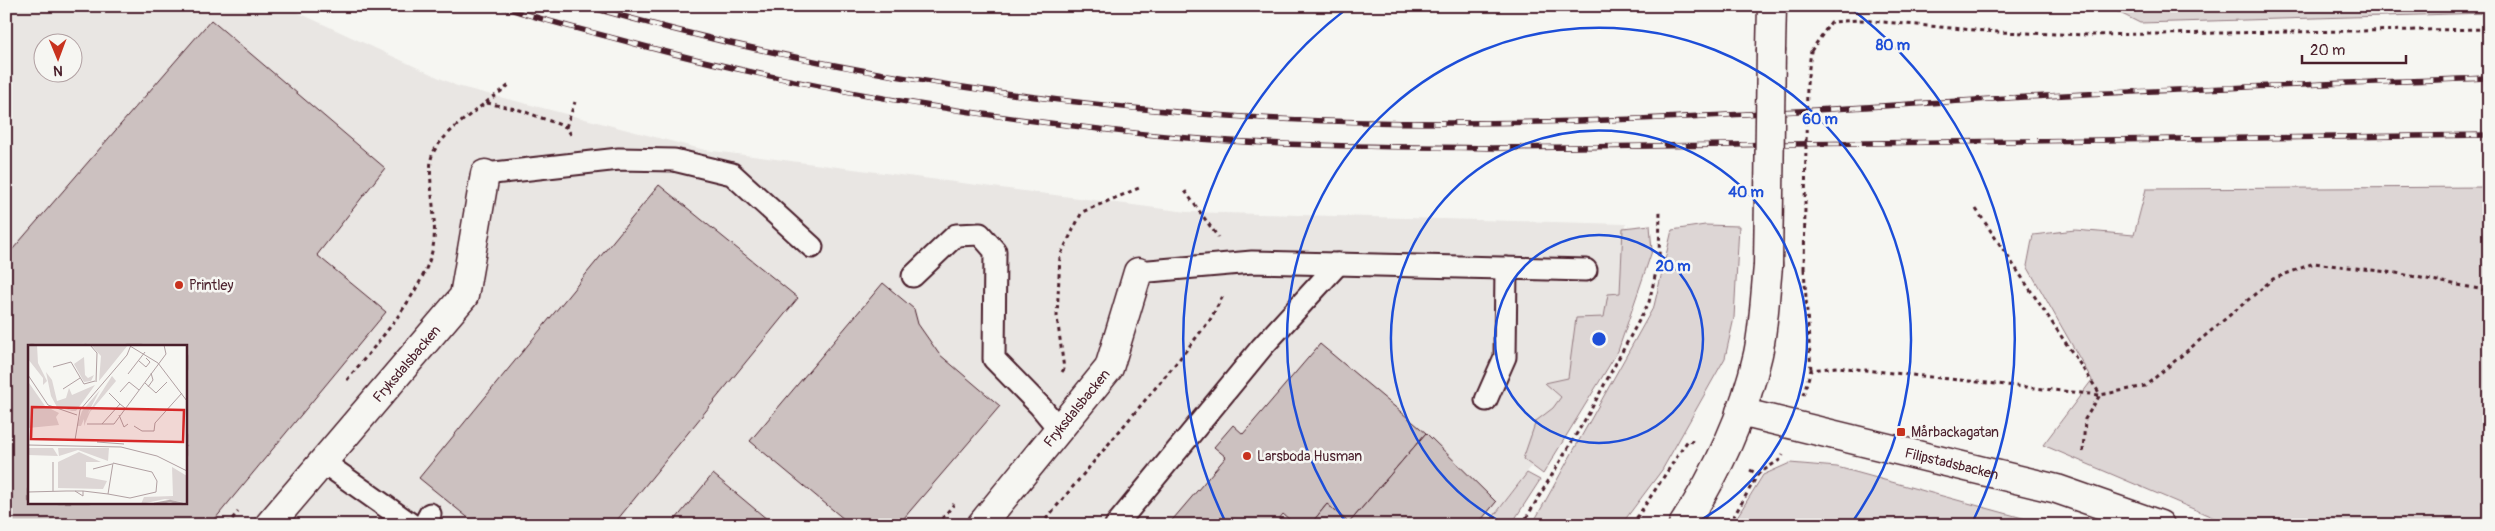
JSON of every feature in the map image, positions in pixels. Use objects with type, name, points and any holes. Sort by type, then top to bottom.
[{"type":"street","points":[[1683,525],[1699,501],[1740,412],[1758,351],[1768,266],[1772,6]]},
{"type":"street","name":"Fryksdalsbacken","points":[[269,525],[464,296],[484,174]]},
{"type":"street","name":"Fryksdalsbacken","points":[[981,525],[1109,368],[1138,272]]},
{"type":"street","name":"Filipstadsbacken","points":[[1740,412],[2056,489],[2160,525]]},
{"type":"lane","points":[[484,174],[619,159],[674,160],[732,174],[812,247]]},
{"type":"lane","points":[[912,276],[956,235],[980,234],[995,251],[994,360],[1040,406],[1059,429]]},
{"type":"lane","points":[[1138,272],[1228,263],[1586,270]]},
{"type":"lane","points":[[1116,525],[1262,347],[1338,264]]},
{"type":"lane","points":[[1486,400],[1505,358],[1506,268]]},
{"type":"lane","points":[[323,462],[412,525]]},
{"type":"path","points":[[1811,370],[1804,269],[1807,84],[1811,51],[1831,22],[1860,20],[1997,32],[2088,35],[2489,30]]},
{"type":"path","points":[[342,387],[398,317],[418,287],[433,247],[430,158],[448,132],[509,86]]},
{"type":"path","points":[[566,127],[575,102]]},
{"type":"path","points":[[487,103],[520,110],[566,127],[586,162]]},
{"type":"path","points":[[1040,406],[1064,369],[1057,317],[1060,256],[1082,212],[1139,188]]},
{"type":"path","points":[[1041,525],[1210,320],[1230,284],[1228,251],[1185,191]]},
{"type":"path","points":[[1976,209],[2100,395]]},
{"type":"path","points":[[1522,525],[1589,414],[1649,302],[1659,258],[1660,210]]},
{"type":"path","points":[[2083,452],[2085,419],[2100,395],[2145,386],[2273,278],[2314,263],[2396,273],[2489,291]]},
{"type":"path","points":[[1729,525],[1758,474]]},
{"type":"path","points":[[937,525],[955,503]]},
{"type":"path","points":[[227,525],[240,510]]},
{"type":"shaded area","points":[[6,6],[284,6],[457,86],[705,150],[1187,212],[1626,224],[1620,327],[1564,406],[1537,459],[1487,525],[6,525]]},
{"type":"shaded area","points":[[2116,6],[2489,6],[2489,13],[2140,23],[2116,11]]},
{"type":"shaded area","points":[[2489,187],[2489,525],[2231,525],[2043,445],[2092,380],[2027,266],[2033,235],[2075,230],[2134,235],[2146,189]]},
{"type":"shaded area","points":[[1650,225],[1652,251],[1618,351],[1543,474],[1523,459],[1536,421],[1553,408],[1561,397],[1545,383],[1568,378],[1576,318],[1604,317],[1608,294],[1620,293],[1623,228]]},
{"type":"shaded area","points":[[1705,225],[1739,226],[1734,318],[1725,358],[1662,470],[1621,525],[1532,525],[1654,306],[1672,230]]},
{"type":"shaded area","points":[[1790,463],[1837,467],[2048,525],[1732,525],[1763,475]]},
{"type":"shaded area","points":[[1527,473],[1540,480],[1511,525],[1487,525]]},
{"type":"building","name":"Printley","points":[[211,20],[385,168],[317,255],[386,312],[210,525],[6,525],[6,257]]},
{"type":"building","points":[[659,185],[798,298],[613,525],[477,525],[419,478]]},
{"type":"building","points":[[883,283],[914,309],[918,324],[939,354],[1000,406],[898,525],[851,525],[750,441]]},
{"type":"building","points":[[1320,344],[1426,433],[1349,523],[1327,504],[1310,525],[1296,525],[1283,514],[1274,525],[1168,525],[1226,457],[1214,447],[1233,425],[1243,434]]},
{"type":"building","points":[[1426,433],[1496,502],[1477,525],[1310,525],[1327,504],[1349,523]]},
{"type":"building","points":[[713,474],[774,525],[671,525]]},
{"type":"railway","points":[[501,6],[566,26],[695,59],[759,74],[886,99],[1080,127],[1231,141],[1361,146],[1492,148],[2489,135]]},
{"type":"railway","points":[[586,6],[738,45],[814,61],[968,88],[1123,107],[1302,120],[1402,123],[1605,120],[1807,111],[2128,92],[2489,78]]},
{"type":"place","name":"Printley","points":[[179,285]]},
{"type":"place","name":"Mårbackagatan","points":[[1901,432]]},
{"type":"place","name":"Larsboda Husman","points":[[1247,456]]}]
